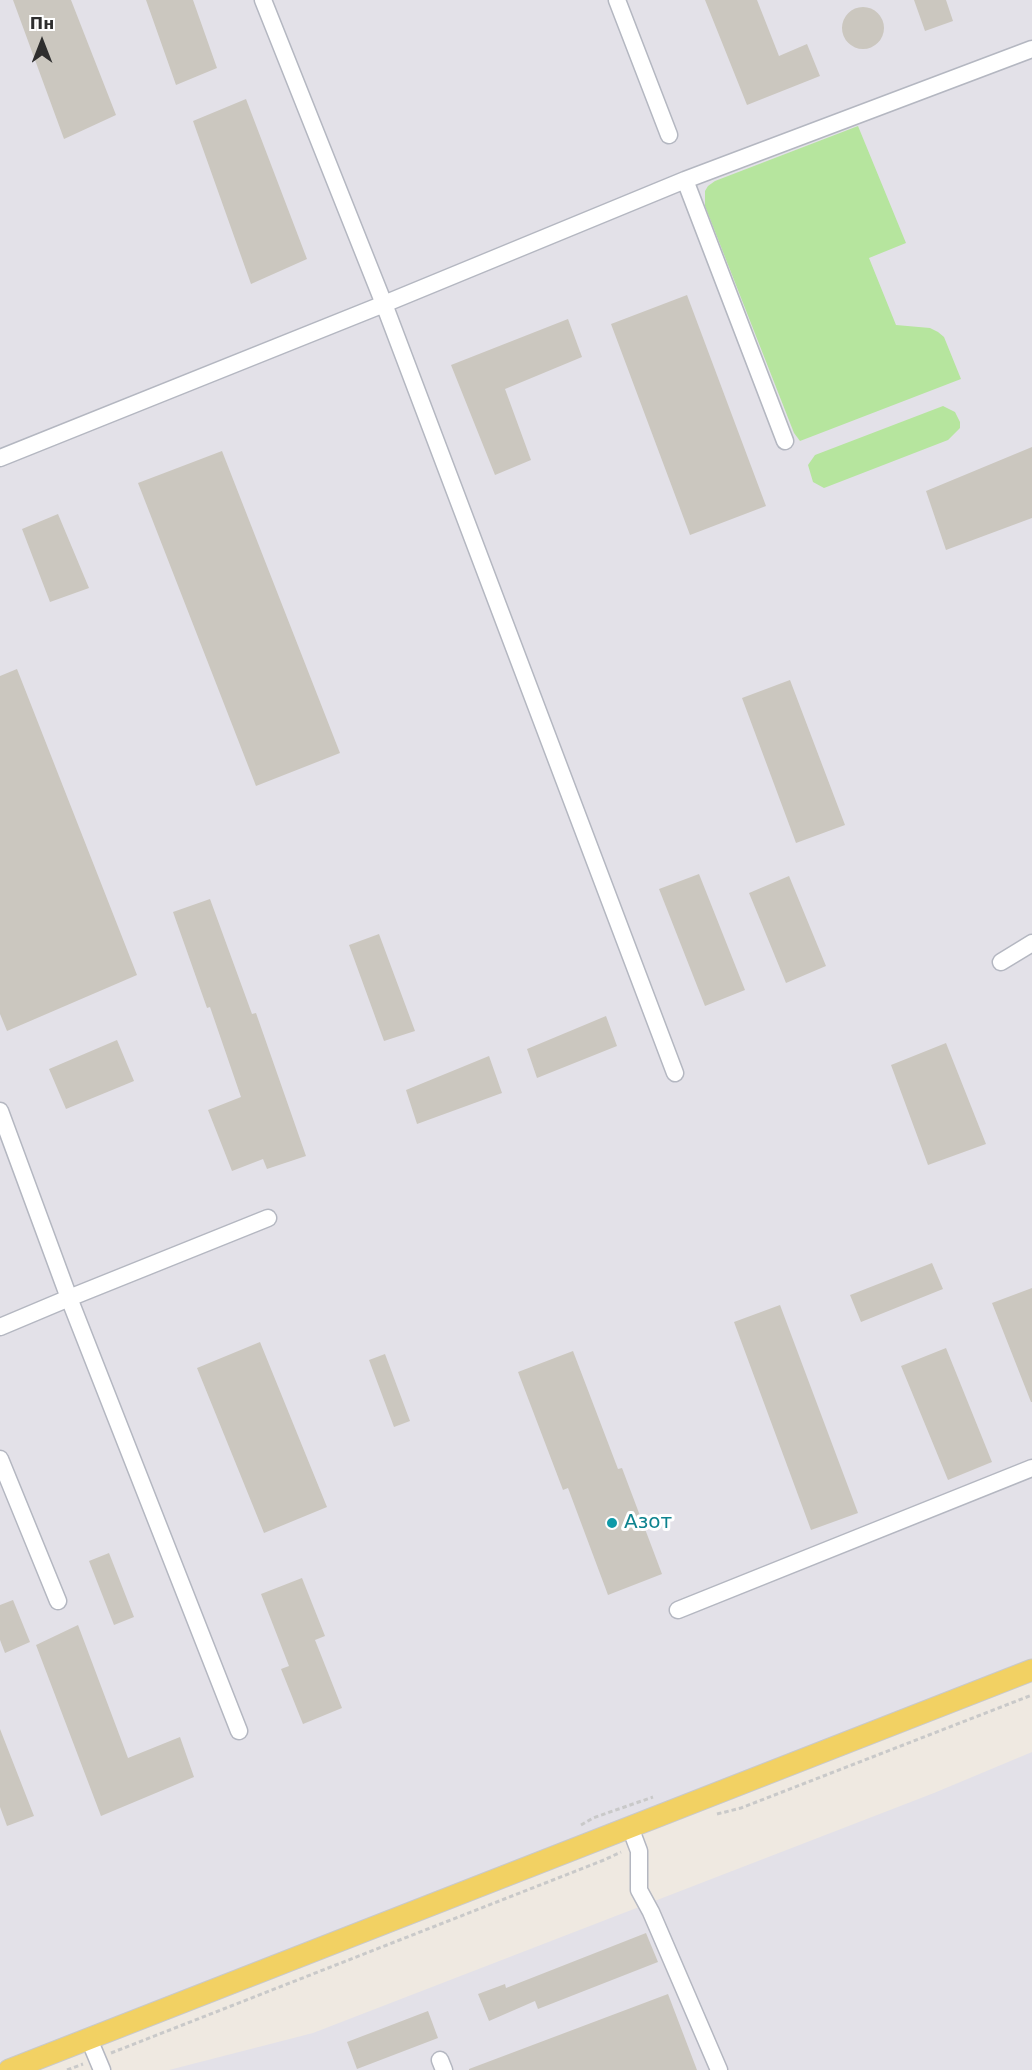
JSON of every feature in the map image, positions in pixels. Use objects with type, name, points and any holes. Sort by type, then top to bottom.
[{"type":"main road","points":[[9,2070],[96,2056],[1032,1670]]},
{"type":"lane","points":[[263,0],[384,304],[675,1073]]},
{"type":"lane","points":[[617,0],[669,135]]},
{"type":"lane","points":[[0,458],[685,180],[1032,50]]},
{"type":"lane","points":[[685,180],[785,441]]},
{"type":"lane","points":[[1001,962],[1032,943]]},
{"type":"lane","points":[[0,1111],[69,1298],[239,1731]]},
{"type":"lane","points":[[0,1327],[268,1218]]},
{"type":"lane","points":[[0,1459],[58,1602]]},
{"type":"lane","points":[[678,1610],[1032,1468]]},
{"type":"lane","points":[[633,1836],[639,1851],[639,1890],[651,1912],[718,2070]]},
{"type":"path","points":[[711,1816],[741,1808],[1032,1695]]},
{"type":"path","points":[[67,2070],[96,2056],[604,1860],[633,1836]]},
{"type":"shaded area","points":[[0,0],[1032,0],[1032,1660],[0,2062]]},
{"type":"shaded area","points":[[1032,1752],[1032,2070],[169,2070],[313,2033],[934,1793]]},
{"type":"green space","points":[[858,126],[906,243],[869,258],[896,325],[930,328],[938,332],[944,337],[961,379],[800,441],[794,433],[705,206],[705,191],[715,181]]},
{"type":"green space","points":[[943,406],[955,412],[960,422],[960,428],[948,440],[824,488],[813,482],[808,465],[815,455]]},
{"type":"building","points":[[13,0],[71,0],[116,115],[64,139]]},
{"type":"building","points":[[146,0],[193,0],[217,68],[176,85]]},
{"type":"building","points":[[705,0],[757,0],[779,56],[807,44],[820,76],[747,105]]},
{"type":"building","points":[[914,0],[946,0],[953,21],[925,31]]},
{"type":"building","points":[[863,7],[878,13],[884,28],[878,43],[863,49],[848,43],[842,28],[848,13]]},
{"type":"building","points":[[246,99],[307,259],[251,284],[193,121]]},
{"type":"building","points":[[687,295],[766,506],[690,535],[611,324]]},
{"type":"building","points":[[568,319],[582,357],[505,389],[531,460],[495,475],[451,365]]},
{"type":"building","points":[[1032,447],[1032,518],[946,550],[926,491]]},
{"type":"building","points":[[222,451],[340,753],[256,786],[138,483]]},
{"type":"building","points":[[58,514],[89,588],[50,602],[22,529]]},
{"type":"building","points":[[17,669],[137,975],[7,1031],[0,1014],[0,676]]},
{"type":"building","points":[[790,680],[845,825],[796,843],[742,698]]},
{"type":"building","points":[[699,874],[745,990],[705,1006],[659,889]]},
{"type":"building","points":[[789,876],[826,966],[786,983],[749,893]]},
{"type":"building","points":[[210,899],[252,1014],[256,1013],[306,1156],[267,1169],[263,1159],[232,1171],[208,1110],[241,1097],[210,1007],[207,1008],[173,912]]},
{"type":"building","points":[[379,934],[415,1031],[384,1041],[349,945]]},
{"type":"building","points":[[606,1016],[617,1046],[537,1078],[527,1049]]},
{"type":"building","points":[[117,1040],[134,1081],[66,1109],[49,1069]]},
{"type":"building","points":[[946,1043],[986,1144],[928,1165],[891,1065]]},
{"type":"building","points":[[489,1056],[502,1093],[417,1124],[406,1090]]},
{"type":"building","points":[[932,1263],[943,1289],[861,1322],[850,1295]]},
{"type":"building","points":[[1032,1288],[1032,1402],[1031,1402],[992,1303]]},
{"type":"building","points":[[780,1305],[858,1513],[811,1530],[734,1322]]},
{"type":"building","points":[[260,1342],[327,1507],[264,1533],[197,1368]]},
{"type":"building","points":[[946,1348],[992,1462],[948,1480],[901,1366]]},
{"type":"building","points":[[573,1351],[618,1469],[622,1468],[662,1574],[608,1595],[568,1488],[563,1490],[518,1372]]},
{"type":"building","points":[[385,1354],[410,1421],[394,1427],[369,1360]]},
{"type":"building","points":[[109,1553],[134,1617],[114,1625],[89,1561]]},
{"type":"building","points":[[302,1578],[325,1636],[315,1640],[342,1708],[303,1724],[281,1669],[289,1666],[261,1594]]},
{"type":"building","points":[[13,1600],[30,1642],[5,1653],[0,1640],[0,1605]]},
{"type":"building","points":[[78,1625],[128,1758],[180,1737],[194,1777],[101,1816],[36,1645]]},
{"type":"building","points":[[0,1729],[34,1816],[7,1826],[0,1807]]},
{"type":"building","points":[[646,1933],[658,1962],[538,2009],[535,2001],[489,2021],[478,1994],[505,1984],[506,1988]]},
{"type":"building","points":[[668,1994],[697,2070],[469,2070],[469,2069]]},
{"type":"building","points":[[428,2011],[438,2038],[357,2069],[347,2042]]},
{"type":"place","name":"Азот","points":[[612,1523]]}]
